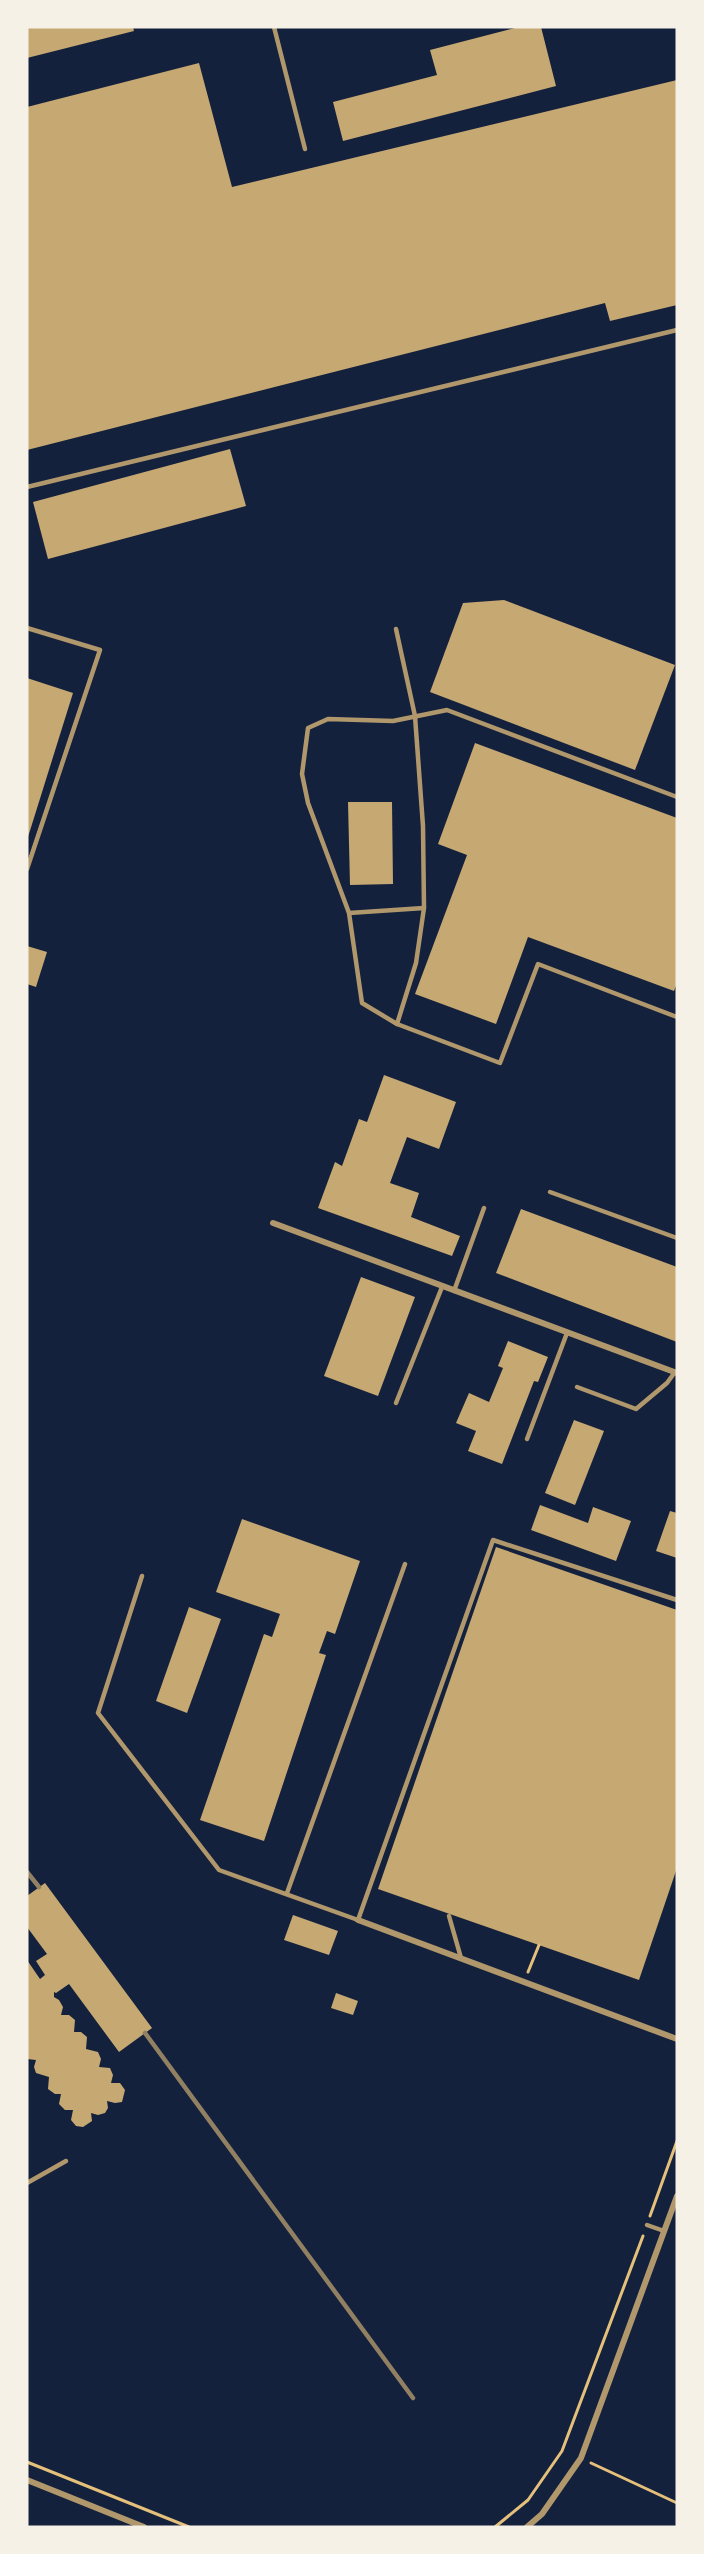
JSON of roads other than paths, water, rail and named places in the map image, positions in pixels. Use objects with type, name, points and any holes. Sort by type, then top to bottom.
[{"type":"street","points":[[273,1224],[676,1373]]},
{"type":"street","points":[[358,1920],[677,2038]]},
{"type":"street","points":[[527,2527],[542,2514],[581,2458],[677,2196]]},
{"type":"street","points":[[27,2480],[144,2527]]},
{"type":"lane","points":[[274,27],[305,148]]},
{"type":"lane","points":[[27,487],[677,330]]},
{"type":"lane","points":[[27,628],[100,650],[27,869]]},
{"type":"lane","points":[[396,630],[415,716],[423,826],[424,908],[416,963],[397,1024]]},
{"type":"lane","points":[[677,797],[447,710],[393,721],[327,719],[308,728],[302,774],[308,803],[349,913],[362,1003],[397,1024],[500,1063],[538,964],[677,1017]]},
{"type":"lane","points":[[349,913],[424,908]]},
{"type":"lane","points":[[550,1192],[677,1238]]},
{"type":"lane","points":[[454,1291],[484,1208]]},
{"type":"lane","points":[[396,1403],[442,1287]]},
{"type":"lane","points":[[527,1439],[567,1333]]},
{"type":"lane","points":[[577,1387],[636,1409],[668,1383],[676,1373]]},
{"type":"lane","points":[[142,1576],[98,1713],[219,1870],[358,1920],[494,1540],[677,1600]]},
{"type":"lane","points":[[287,1893],[405,1564]]},
{"type":"lane","points":[[449,1916],[461,1958]]},
{"type":"lane","points":[[27,2183],[66,2160]]},
{"type":"lane","points":[[647,2224],[664,2231]]},
{"type":"railway","points":[[27,1872],[39,1887]]},
{"type":"railway","points":[[145,2033],[413,2398]]}]
